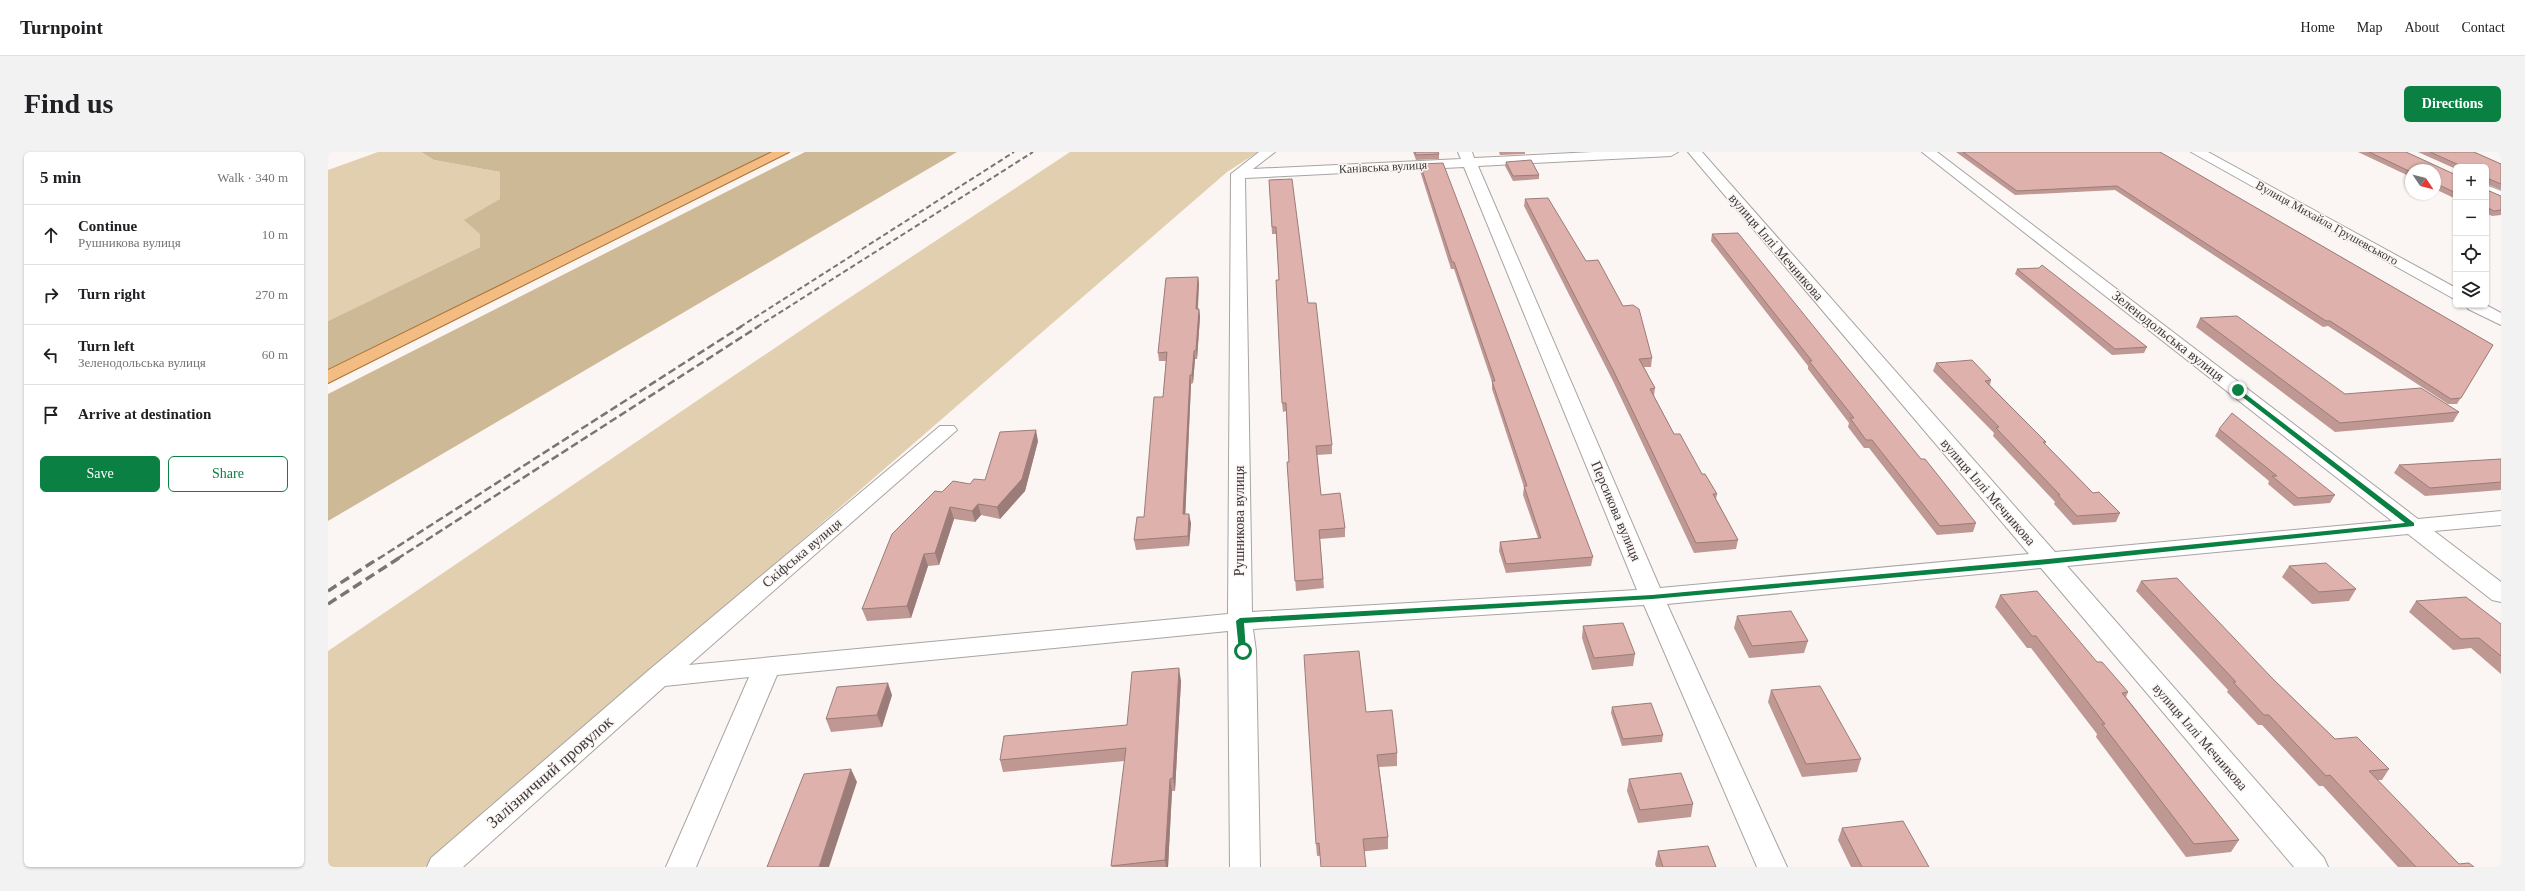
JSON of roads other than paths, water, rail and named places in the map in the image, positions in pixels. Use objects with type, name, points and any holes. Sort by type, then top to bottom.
[{"type":"main road","points":[[328,377],[782,152]]},
{"type":"street","points":[[1238,174],[1268,152]]},
{"type":"street","name":"Канівська вулиця","points":[[1238,174],[1468,158],[1671,152]]},
{"type":"street","name":"вулиця Іллі Мечникова","points":[[1694,152],[2313,867]]},
{"type":"street","name":"Зеленодольська вулиця","points":[[1929,152],[2501,594]]},
{"type":"street","name":"Вулиця Михайла Грушевського","points":[[2198,152],[2453,293]]},
{"type":"street","name":"Персикова вулиця","points":[[1468,158],[1652,597],[1772,867]]},
{"type":"street","name":"Рушникова вулиця","points":[[1238,174],[1240,621],[1243,651],[1245,867]]},
{"type":"street","points":[[2489,190],[2501,196]]},
{"type":"street","points":[[2479,308],[2501,320]]},
{"type":"street","name":"Скіфська вулиця","points":[[658,676],[947,430]]},
{"type":"street","points":[[658,676],[767,667],[1240,621],[1652,597],[2048,562],[2411,525],[2501,518]]},
{"type":"street","points":[[681,867],[767,667]]},
{"type":"street","name":"Залізничний провулок","points":[[442,867],[658,676]]},
{"type":"railway","points":[[740,327],[1014,152]]},
{"type":"railway","points":[[757,327],[1033,152]]},
{"type":"railway","points":[[378,559],[742,326]]},
{"type":"railway","points":[[397,559],[759,326]]},
{"type":"railway","points":[[328,591],[379,558]]},
{"type":"railway","points":[[328,604],[399,558]]}]
